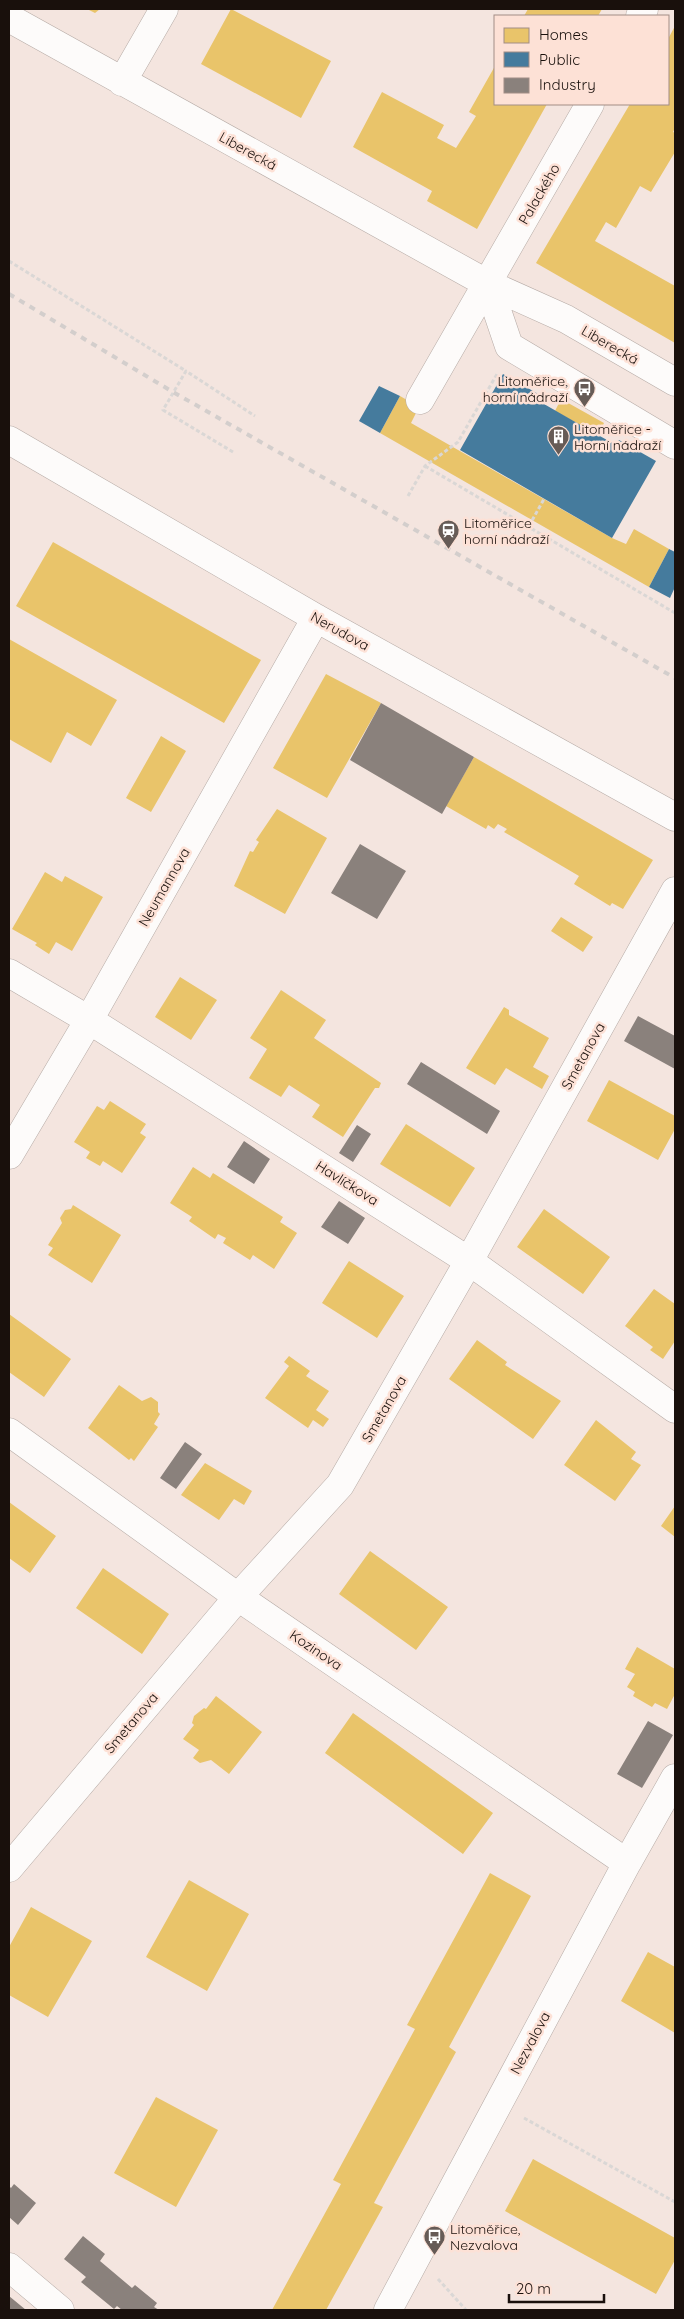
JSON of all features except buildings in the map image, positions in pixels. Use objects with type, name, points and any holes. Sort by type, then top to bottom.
[{"type":"street","points":[[122,82],[164,9]]},
{"type":"street","name":"Liberecká","points":[[9,18],[488,284],[566,319],[675,382]]},
{"type":"street","name":"Palackého","points":[[420,400],[589,105]]},
{"type":"street","points":[[488,284],[509,346],[675,445]]},
{"type":"street","name":"Nerudova","points":[[9,440],[316,618],[675,817]]},
{"type":"street","name":"Neumannova","points":[[9,1155],[89,1020],[316,618]]},
{"type":"street","name":"Smetanova","points":[[11,1860],[238,1598],[340,1485],[469,1261],[675,891]]},
{"type":"street","name":"Havlíčkova","points":[[9,973],[89,1020],[469,1261],[675,1409]]},
{"type":"street","name":"Kozinova","points":[[9,1432],[238,1598],[627,1862]]},
{"type":"street","name":"Nezvalova","points":[[388,2310],[627,1862],[675,1778]]},
{"type":"street","points":[[9,2267],[60,2310]]},
{"type":"path","points":[[9,261],[255,416]]},
{"type":"path","points":[[408,496],[425,466],[458,442],[501,366]]},
{"type":"path","points":[[186,371],[163,410],[233,452]]},
{"type":"path","points":[[425,466],[675,612]]},
{"type":"path","points":[[529,526],[544,499]]},
{"type":"path","points":[[497,2103],[675,2202]]},
{"type":"path","points":[[416,2256],[466,2310]]},
{"type":"railway","points":[[9,294],[173,392],[675,678]]},
{"type":"place","name":"Litoměřice, horní nádraží","points":[[584,408]]},
{"type":"place","name":"Litoměřice - Horní nádraží","points":[[558,456]]},
{"type":"place","name":"Litoměřice horní nádraží","points":[[448,550]]},
{"type":"place","name":"Litoměřice, Nezvalova","points":[[434,2256]]}]
